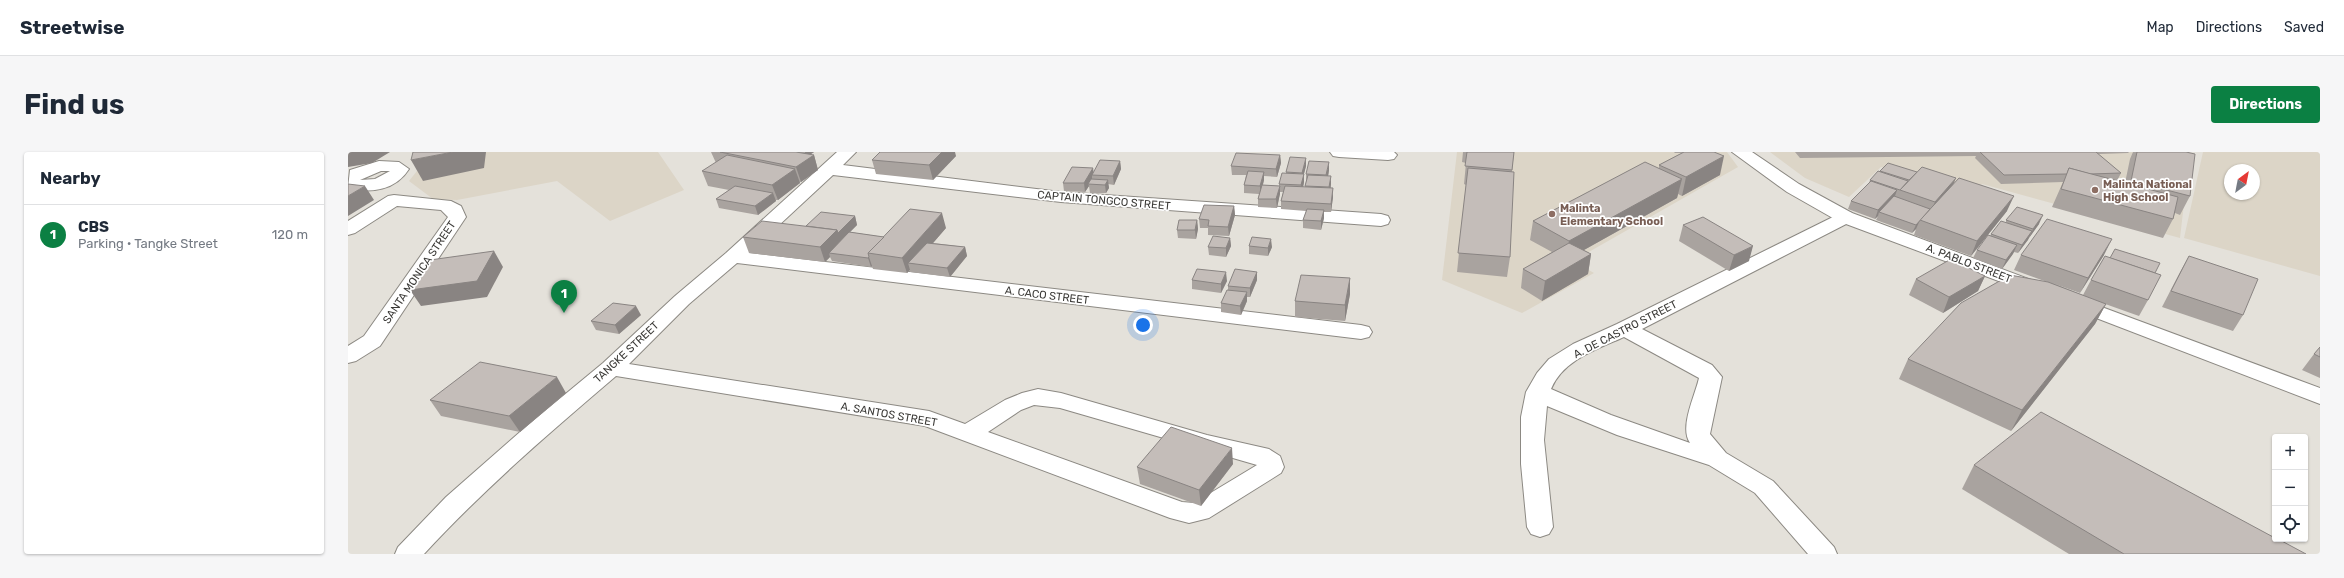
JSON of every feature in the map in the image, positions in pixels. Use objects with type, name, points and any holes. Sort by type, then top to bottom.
[{"type":"street","name":"TANGKE STREET","points":[[408,554],[455,504],[536,431],[611,368],[682,300],[733,257],[846,152]]},
{"type":"street","points":[[1340,152],[1388,155]]},
{"type":"street","name":"A. PABLO STREET","points":[[1742,152],[1782,181],[1845,216],[2320,396]]},
{"type":"street","points":[[393,166],[400,169],[399,172],[380,183],[356,186],[352,184],[350,178],[371,168],[393,166],[411,155]]},
{"type":"street","name":"CAPTAIN TONGCO STREET","points":[[829,169],[1061,197],[1380,220]]},
{"type":"street","points":[[348,229],[394,200],[380,183]]},
{"type":"street","name":"SANTA MONICA STREET","points":[[348,356],[372,341],[457,217],[454,210],[445,205],[394,200]]},
{"type":"street","name":"A. DE CASTRO STREET","points":[[1540,527],[1531,426],[1536,392],[1556,364],[1596,341],[1625,329],[1845,216]]},
{"type":"street","name":"A. CACO STREET","points":[[733,257],[1361,332]]},
{"type":"street","points":[[1625,329],[1704,370],[1711,377],[1698,427],[1698,436],[1717,459]]},
{"type":"street","name":"A. SANTOS STREET","points":[[611,368],[929,419],[1179,511],[1189,513],[1206,508],[1271,469],[1271,462],[1260,455],[1207,443],[1061,401],[1038,397],[1013,405],[968,433]]},
{"type":"street","points":[[1536,392],[1570,408],[1692,453],[1717,459],[1764,487],[1824,554]]},
{"type":"shaded area","points":[[432,152],[658,152],[684,190],[610,221],[557,181],[457,200],[433,199],[409,181]]},
{"type":"shaded area","name":"Malinta Elementary School","points":[[1457,152],[1727,152],[1738,167],[1573,261],[1594,273],[1522,313],[1442,280]]},
{"type":"shaded area","name":"Malinta National High School","points":[[1770,152],[2190,152],[2180,238],[1982,184],[1972,197],[1881,167],[1849,197],[1805,178]]},
{"type":"shaded area","points":[[2203,152],[2320,152],[2320,276],[2184,238]]},
{"type":"building","points":[[413,152],[453,152],[411,160]]},
{"type":"building","points":[[720,152],[796,152],[814,155],[796,167]]},
{"type":"building","points":[[880,152],[942,152],[929,165],[872,160]]},
{"type":"building","points":[[1467,152],[1514,152],[1512,170],[1465,166]]},
{"type":"building","points":[[1684,152],[1714,152],[1724,156],[1686,177],[1659,165]]},
{"type":"building","points":[[1980,152],[2096,152],[2121,173],[2090,174],[2069,168],[2067,174],[2004,175]]},
{"type":"building","points":[[2137,152],[2186,152],[2195,154],[2190,196],[2131,181]]},
{"type":"building","points":[[1236,153],[1280,155],[1276,169],[1231,166]]},
{"type":"building","points":[[727,155],[795,169],[772,185],[702,171]]},
{"type":"building","points":[[1290,157],[1306,158],[1302,173],[1286,172]]},
{"type":"building","points":[[1100,160],[1120,161],[1113,176],[1092,175]]},
{"type":"building","points":[[1309,161],[1329,162],[1326,175],[1306,174]]},
{"type":"building","points":[[1645,162],[1682,179],[1569,241],[1533,221]]},
{"type":"building","points":[[1888,163],[1917,172],[1909,180],[1880,171]]},
{"type":"building","points":[[1072,167],[1093,168],[1084,183],[1063,183]]},
{"type":"building","points":[[1922,167],[1956,178],[1935,202],[1900,190]]},
{"type":"building","points":[[1468,168],[1514,172],[1510,257],[1458,253]]},
{"type":"building","points":[[2069,168],[2178,197],[2173,219],[2061,189]]},
{"type":"building","points":[[1248,171],[1264,172],[1260,186],[1244,185]]},
{"type":"building","points":[[1878,171],[1908,181],[1900,190],[1870,180]]},
{"type":"building","points":[[1282,173],[1304,174],[1301,185],[1279,184]]},
{"type":"building","points":[[1308,175],[1331,176],[1329,187],[1305,186]]},
{"type":"building","points":[[1959,178],[2014,196],[1977,241],[1920,220]]},
{"type":"building","points":[[1091,179],[1108,180],[1105,185],[1088,184]]},
{"type":"building","points":[[1871,181],[1897,190],[1878,210],[1851,201]]},
{"type":"building","points":[[348,184],[365,186],[348,196]]},
{"type":"building","points":[[1262,185],[1280,186],[1276,199],[1258,199]]},
{"type":"building","points":[[735,186],[773,193],[755,206],[716,199]]},
{"type":"building","points":[[1285,186],[1333,188],[1331,204],[1281,201]]},
{"type":"building","points":[[1894,196],[1930,209],[1916,225],[1879,212]]},
{"type":"building","points":[[1204,205],[1234,206],[1228,227],[1208,226],[1209,220],[1199,219]]},
{"type":"building","points":[[2017,207],[2043,215],[2033,229],[2006,220]]},
{"type":"building","points":[[910,209],[942,213],[902,258],[868,253]]},
{"type":"building","points":[[1307,209],[1324,210],[1321,221],[1303,220]]},
{"type":"building","points":[[821,212],[855,216],[838,233],[837,230],[806,226]]},
{"type":"building","points":[[1703,217],[1753,246],[1734,255],[1683,225]]},
{"type":"building","points":[[2047,219],[2112,239],[2088,278],[2021,255]]},
{"type":"building","points":[[1179,220],[1197,220],[1195,230],[1177,230]]},
{"type":"building","points":[[762,221],[837,230],[820,247],[743,237]]},
{"type":"building","points":[[2001,221],[2032,231],[2022,245],[1991,234]]},
{"type":"building","points":[[849,232],[884,237],[868,253],[868,258],[829,253]]},
{"type":"building","points":[[1988,235],[2017,245],[2006,260],[1977,250]]},
{"type":"building","points":[[1213,236],[1230,238],[1226,248],[1208,247]]},
{"type":"building","points":[[1252,237],[1271,239],[1268,248],[1249,246]]},
{"type":"building","points":[[927,243],[965,247],[947,268],[908,263]]},
{"type":"building","points":[[1569,243],[1591,254],[1545,281],[1523,269]]},
{"type":"building","points":[[2115,249],[2160,263],[2155,273],[2110,258]]},
{"type":"building","points":[[494,251],[477,281],[410,290],[430,260]]},
{"type":"building","points":[[2105,256],[2161,275],[2148,300],[2091,280]]},
{"type":"building","points":[[2189,256],[2258,279],[2243,315],[2171,291]]},
{"type":"building","points":[[1951,259],[1985,276],[1949,297],[1916,279]]},
{"type":"building","points":[[1197,269],[1226,272],[1221,284],[1192,280]]},
{"type":"building","points":[[1235,269],[1257,272],[1250,288],[1228,286]]},
{"type":"building","points":[[1301,275],[1350,278],[1345,305],[1295,301]]},
{"type":"building","points":[[2010,275],[2048,282],[2106,304],[2022,410],[1908,359],[1961,303]]},
{"type":"building","points":[[1227,290],[1247,292],[1240,306],[1221,303]]},
{"type":"building","points":[[613,303],[636,306],[615,325],[591,321]]},
{"type":"building","points":[[2320,347],[2320,357],[2314,354]]},
{"type":"building","points":[[480,362],[557,377],[509,416],[430,400]]},
{"type":"building","points":[[2041,412],[2272,536],[2272,542],[2284,542],[2306,554],[2124,554],[1974,465]]},
{"type":"building","points":[[1171,427],[1232,448],[1199,490],[1137,467]]},
{"type":"place","name":"Malinta National High School","points":[[2095,190]]},
{"type":"place","name":"Malinta Elementary School","points":[[1552,214]]},
{"type":"place","name":"CBS","points":[[564,313]]}]
